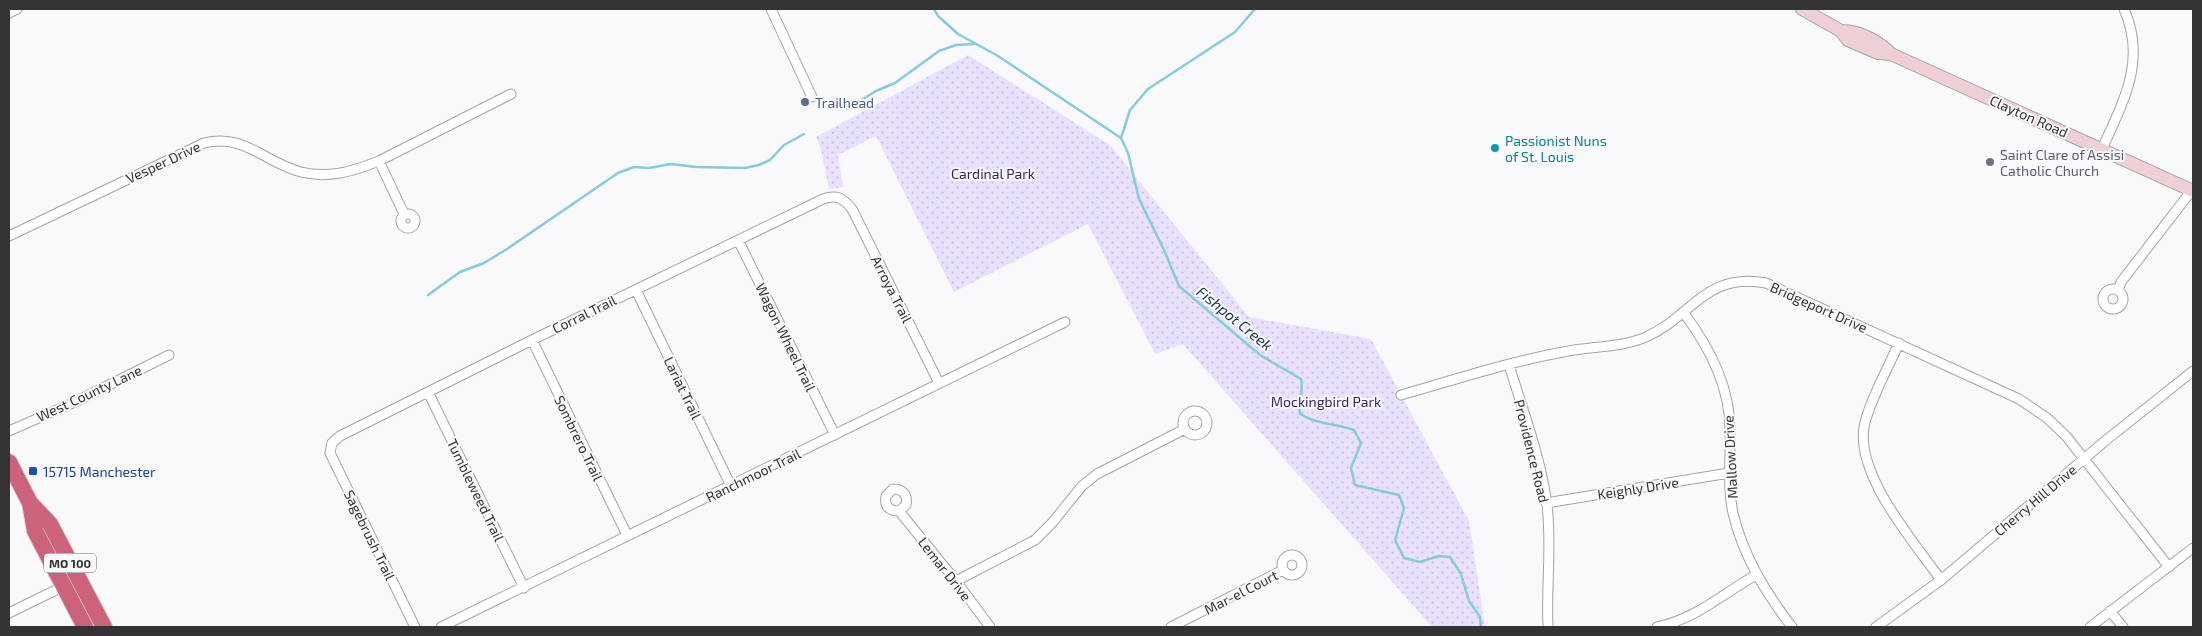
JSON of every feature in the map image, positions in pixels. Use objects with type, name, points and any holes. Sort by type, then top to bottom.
[{"type":"highway","name":"MO 100","points":[[9,462],[30,503],[50,524],[104,627]]},
{"type":"highway","name":"MO 100","points":[[30,503],[35,531],[86,627]]},
{"type":"main road","name":"Clayton Road","points":[[1802,9],[1841,31],[1848,40],[1878,53],[1891,54],[2193,190]]},
{"type":"street","points":[[9,13],[17,9]]},
{"type":"street","points":[[770,9],[812,97]]},
{"type":"street","points":[[2102,150],[2127,93],[2133,63],[2134,47],[2124,9]]},
{"type":"street","name":"Vesper Drive","points":[[9,236],[204,143],[218,139],[236,141],[299,172],[313,175],[340,174],[379,161],[511,94]]},
{"type":"street","points":[[379,161],[404,214]]},
{"type":"street","points":[[2118,290],[2121,282],[2193,190]]},
{"type":"street","name":"Corral Trail","points":[[332,443],[340,436],[532,340],[823,199],[833,196],[841,198]]},
{"type":"street","name":"Arroya Trail","points":[[841,198],[852,209],[940,383]]},
{"type":"street","name":"Wagon Wheel Trail","points":[[738,240],[835,435]]},
{"type":"street","name":"Bridgeport Drive","points":[[1401,395],[1563,352],[1644,338],[1658,331],[1709,291],[1722,285],[1745,280],[1766,283],[1899,343],[2033,408],[2066,436],[2085,458],[2169,567]]},
{"type":"street","name":"Lariat Trail","points":[[636,290],[732,486]]},
{"type":"street","name":"Mallow Drive","points":[[1683,312],[1709,349],[1724,391],[1730,427],[1729,473],[1733,513],[1756,575],[1792,627]]},
{"type":"street","name":"Ranchmoor Trail","points":[[441,627],[1065,322]]},
{"type":"street","name":"Sombrero Trail","points":[[532,340],[627,535]]},
{"type":"street","points":[[1899,343],[1866,419],[1863,440],[1864,452],[1877,488],[1941,580]]},
{"type":"street","name":"West County Lane","points":[[9,431],[74,402],[168,355]]},
{"type":"street","name":"Providence Road","points":[[1509,365],[1532,440],[1546,503],[1549,547],[1548,627]]},
{"type":"street","name":"Cherry Hill Drive","points":[[1876,627],[1941,580],[2085,458],[2193,371]]},
{"type":"street","name":"Tumbleweed Trail","points":[[428,392],[524,588]]},
{"type":"street","points":[[956,581],[1035,540],[1052,523],[1082,486],[1097,474],[1185,429]]},
{"type":"street","name":"Sagebrush Trail","points":[[332,443],[330,453],[415,627]]},
{"type":"street","name":"Keighly Drive","points":[[1546,503],[1729,473]]},
{"type":"street","name":"Lemar Drive","points":[[899,511],[956,581],[990,627]]},
{"type":"street","points":[[2090,627],[2193,548]]},
{"type":"street","name":"Mar-el Court","points":[[1171,627],[1283,570]]},
{"type":"street","points":[[1657,627],[1684,620],[1756,575]]},
{"type":"street","points":[[9,614],[64,586]]},
{"type":"street","points":[[2110,611],[2123,627]]},
{"type":"green space","points":[[968,55],[1110,145],[1249,317],[1371,339],[1469,521],[1485,627],[1432,627],[1183,344],[1155,354],[1088,224],[954,292],[876,136],[838,155],[843,187],[829,189],[821,149],[816,137]]},
{"type":"waterway","name":"Fishpot Creek","points":[[934,9],[938,16],[958,34],[998,56],[1121,138],[1128,153],[1139,199],[1179,286],[1260,355],[1301,379],[1300,414],[1313,420],[1354,430],[1361,443],[1351,468],[1355,485],[1399,495],[1404,508],[1395,540],[1404,558],[1420,562],[1439,556],[1450,557],[1461,574],[1469,601],[1480,617],[1481,627]]},
{"type":"waterway","points":[[1121,138],[1130,110],[1148,89],[1235,32],[1255,9]]},
{"type":"waterway","points":[[847,109],[876,91],[895,83],[939,51],[956,45],[974,44]]},
{"type":"waterway","points":[[428,295],[460,272],[484,263],[507,249],[618,173],[634,167],[649,168],[671,164],[696,167],[745,168],[770,160],[784,145],[804,134]]},
{"type":"place","name":"Trailhead","points":[[805,102]]},
{"type":"place","name":"Passionist Nuns of St. Louis","points":[[1495,148]]},
{"type":"place","name":"Saint Clare of Assisi Catholic Church","points":[[1990,162]]},
{"type":"place","name":"15715 Manchester","points":[[33,471]]},
{"type":"park label","name":"Cardinal Park","points":[[993,173]]},
{"type":"park label","name":"Mockingbird Park","points":[[1326,401]]}]
